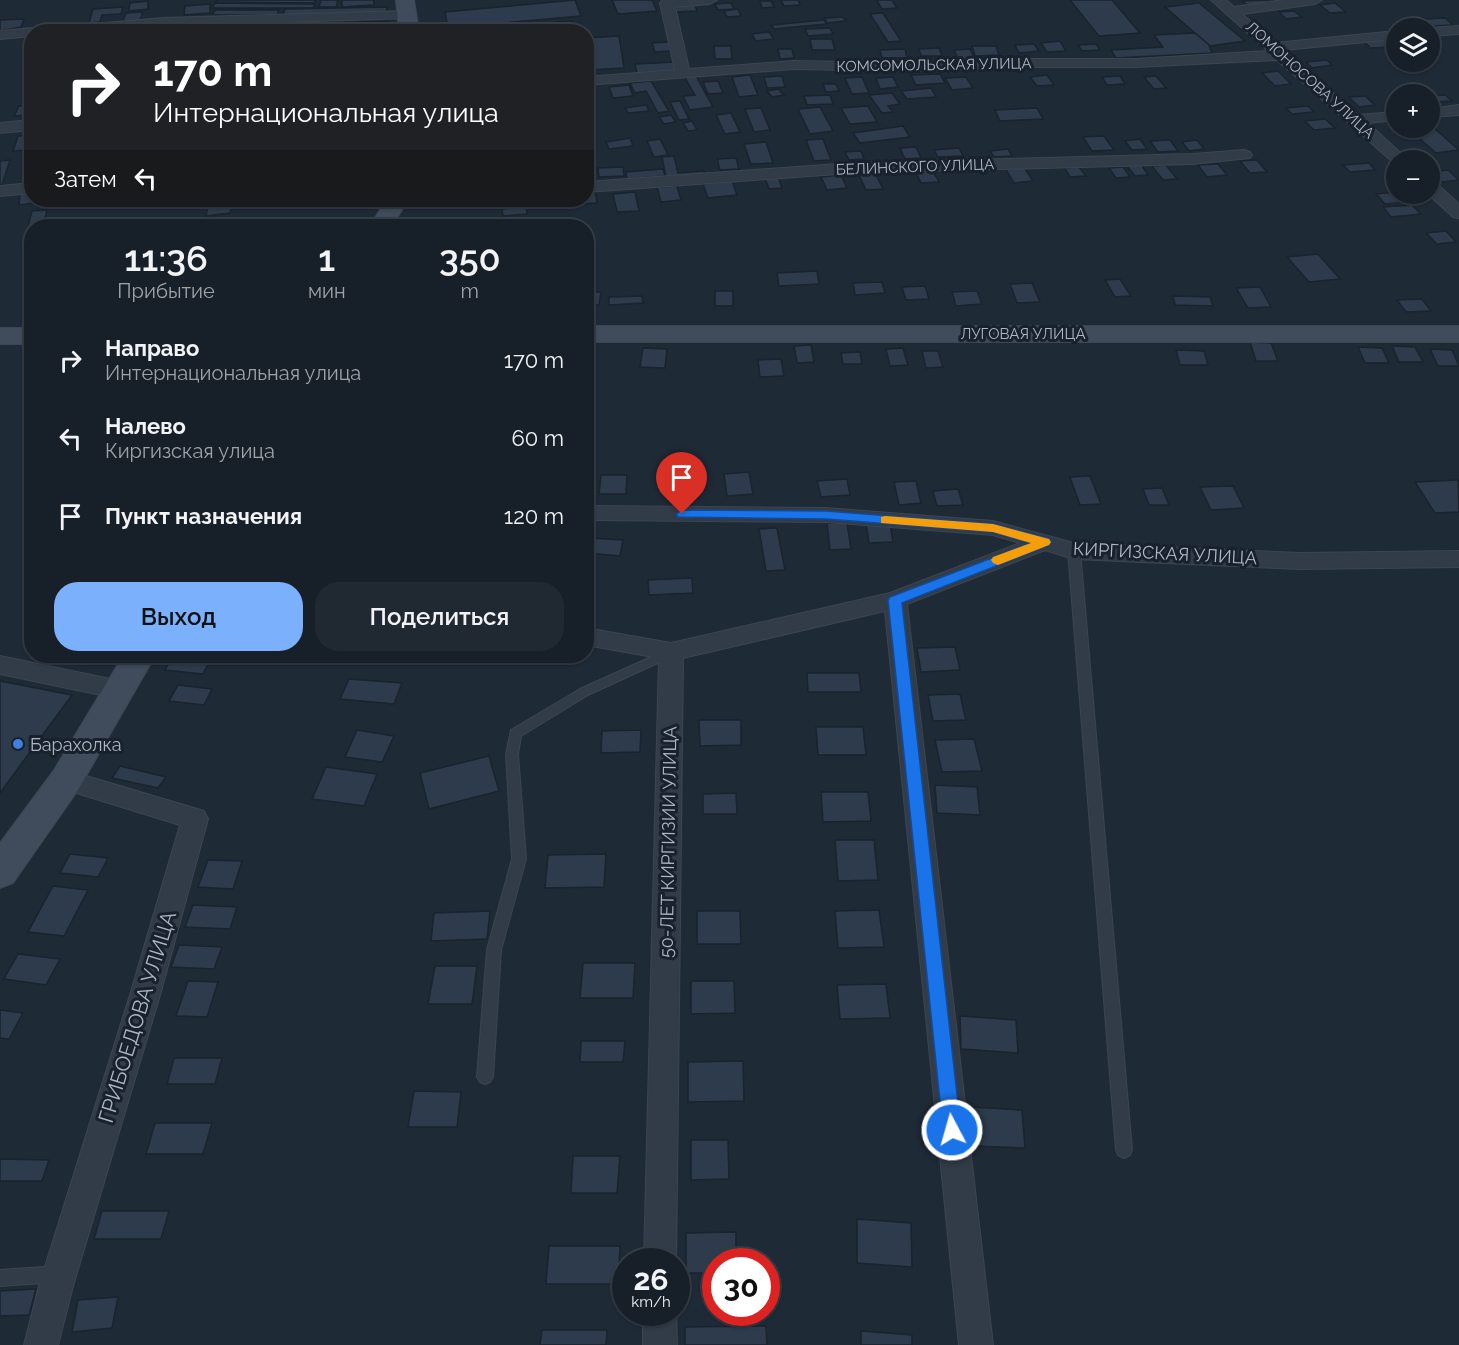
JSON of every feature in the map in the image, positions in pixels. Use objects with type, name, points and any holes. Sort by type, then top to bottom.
[{"type":"street","points":[[683,74],[667,3],[710,0]]},
{"type":"street","name":"ЛОМОНОСОВА УЛИЦА","points":[[1218,0],[1389,150]]},
{"type":"street","points":[[1232,11],[1315,0]]},
{"type":"street","points":[[140,24],[407,16]]},
{"type":"street","points":[[1440,31],[1459,30]]},
{"type":"street","points":[[0,35],[24,34]]},
{"type":"street","name":"КОМСОМОЛЬСКАЯ УЛИЦА","points":[[594,80],[793,66],[913,67],[1017,63],[1136,63],[1277,51],[1386,35]]},
{"type":"street","points":[[1440,112],[1459,110]]},
{"type":"street","points":[[1355,120],[1386,117]]},
{"type":"street","points":[[0,128],[24,126]]},
{"type":"street","name":"БЕЛИНСКОГО УЛИЦА","points":[[594,186],[852,168],[1193,159],[1244,155]]},
{"type":"street","points":[[0,191],[24,189]]},
{"type":"street","points":[[1440,195],[1459,213]]},
{"type":"street","name":"ЛУГОВАЯ УЛИЦА","points":[[594,334],[1459,334]]},
{"type":"street","points":[[0,336],[24,336]]},
{"type":"street","name":"КИРГИЗСКАЯ УЛИЦА","points":[[594,513],[826,515],[993,528],[1074,551],[1301,561],[1459,559]]},
{"type":"street","points":[[594,637],[672,652],[895,600],[1044,542]]},
{"type":"street","points":[[895,600],[976,1345]]},
{"type":"street","name":"50-ЛЕТ КИРГИЗИИ УЛИЦА","points":[[661,1248],[672,652]]},
{"type":"street","points":[[0,872],[66,780],[135,663]]},
{"type":"street","points":[[0,665],[120,690]]},
{"type":"street","name":"ГРИБОЕДОВА УЛИЦА","points":[[41,1345],[59,1274],[145,995],[195,819],[66,780]]},
{"type":"street","points":[[660,1326],[660,1345]]},
{"type":"lane","points":[[1074,551],[1124,1150]]},
{"type":"lane","points":[[485,1077],[494,950],[519,859],[512,754],[515,733],[584,692],[672,652]]},
{"type":"lane","points":[[0,1278],[59,1274]]},
{"type":"building","points":[[217,0],[316,0],[314,3],[215,2]]},
{"type":"building","points":[[321,0],[338,0],[336,7],[319,7]]},
{"type":"building","points":[[342,0],[374,0],[374,5],[342,7]]},
{"type":"building","points":[[575,0],[581,16],[492,24],[447,24],[445,12]]},
{"type":"building","points":[[612,0],[652,0],[657,11],[618,14]]},
{"type":"building","points":[[781,0],[798,0],[800,5],[784,6]]},
{"type":"building","points":[[877,0],[892,0],[897,8],[882,9]]},
{"type":"building","points":[[1070,0],[1112,0],[1140,33],[1099,36]]},
{"type":"building","points":[[1265,0],[1269,3],[1249,6],[1242,1]]},
{"type":"building","points":[[148,1],[148,9],[129,11],[130,3]]},
{"type":"building","points":[[760,1],[771,1],[774,7],[762,8]]},
{"type":"building","points":[[215,3],[315,4],[313,8],[212,8]]},
{"type":"building","points":[[731,3],[734,9],[718,10],[715,4]]},
{"type":"building","points":[[1199,3],[1245,41],[1210,46],[1165,7]]},
{"type":"building","points":[[1335,3],[1346,12],[1330,13],[1320,5]]},
{"type":"building","points":[[210,4],[210,13],[184,15],[185,6]]},
{"type":"building","points":[[695,5],[697,11],[676,12],[675,7]]},
{"type":"building","points":[[123,7],[121,14],[102,15],[100,22],[89,23],[93,9]]},
{"type":"building","points":[[387,7],[386,13],[283,15],[285,9]]},
{"type":"building","points":[[738,9],[741,16],[727,17],[724,11]]},
{"type":"building","points":[[215,10],[279,10],[277,15],[212,15]]},
{"type":"building","points":[[1294,11],[1302,17],[1286,19],[1279,12]]},
{"type":"building","points":[[143,12],[140,20],[123,21],[126,13]]},
{"type":"building","points":[[883,13],[901,41],[888,42],[870,14]]},
{"type":"building","points":[[843,17],[846,21],[827,23],[825,18]]},
{"type":"building","points":[[1440,18],[1445,18],[1453,25],[1440,26]]},
{"type":"building","points":[[24,19],[21,27],[0,31],[0,20]]},
{"type":"building","points":[[291,19],[291,24],[281,24],[281,20]]},
{"type":"building","points":[[279,20],[279,24],[218,23]]},
{"type":"building","points":[[824,20],[827,24],[774,29],[771,25]]},
{"type":"building","points":[[389,21],[388,24],[322,24]]},
{"type":"building","points":[[573,21],[574,24],[556,24],[556,22]]},
{"type":"building","points":[[830,28],[833,34],[808,36],[805,29]]},
{"type":"building","points":[[769,32],[774,39],[756,41],[752,34]]},
{"type":"building","points":[[1195,33],[1209,45],[1212,53],[1116,58],[1111,50],[1163,47],[1154,35]]},
{"type":"building","points":[[619,36],[624,68],[594,70],[594,38]]},
{"type":"building","points":[[810,39],[832,39],[835,50],[812,50]]},
{"type":"building","points":[[1384,40],[1386,47],[1371,48],[1364,42]]},
{"type":"building","points":[[1060,41],[1066,51],[1047,52],[1041,43]]},
{"type":"building","points":[[669,42],[671,51],[655,52],[652,43]]},
{"type":"building","points":[[1034,44],[1039,51],[1019,53],[1015,45]]},
{"type":"building","points":[[1096,44],[1100,50],[1082,51],[1078,45]]},
{"type":"building","points":[[714,46],[731,46],[732,59],[715,59]]},
{"type":"building","points":[[972,46],[996,46],[999,55],[975,56]]},
{"type":"building","points":[[939,48],[942,56],[921,56],[919,49]]},
{"type":"building","points":[[778,49],[792,49],[794,58],[780,59]]},
{"type":"building","points":[[905,49],[907,58],[882,58],[880,50]]},
{"type":"building","points":[[970,49],[976,61],[960,62],[954,50]]},
{"type":"building","points":[[1327,60],[1332,65],[1312,68],[1306,62]]},
{"type":"building","points":[[675,62],[678,70],[637,73],[635,64]]},
{"type":"building","points":[[1278,71],[1291,84],[1275,86],[1262,73]]},
{"type":"building","points":[[940,74],[945,83],[916,85],[911,75]]},
{"type":"building","points":[[750,75],[758,95],[739,97],[732,77]]},
{"type":"building","points":[[1047,75],[1054,85],[1037,86],[1030,77]]},
{"type":"building","points":[[696,76],[713,107],[690,110],[683,96],[695,95],[685,78]]},
{"type":"building","points":[[782,76],[785,87],[767,88],[764,77]]},
{"type":"building","points":[[1120,76],[1125,84],[1107,85],[1102,77]]},
{"type":"building","points":[[1156,76],[1166,88],[1154,89],[1144,77]]},
{"type":"building","points":[[862,77],[869,93],[852,94],[845,78]]},
{"type":"building","points":[[893,77],[898,87],[880,89],[876,78]]},
{"type":"building","points":[[966,77],[973,88],[952,90],[945,78]]},
{"type":"building","points":[[651,81],[669,111],[658,113],[646,91],[635,93],[630,83]]},
{"type":"building","points":[[718,81],[723,93],[708,94],[703,82]]},
{"type":"building","points":[[823,84],[836,84],[839,91],[826,92]]},
{"type":"building","points":[[629,85],[633,96],[613,98],[609,87]]},
{"type":"building","points":[[931,88],[936,97],[907,99],[901,91]]},
{"type":"building","points":[[778,89],[784,95],[772,97],[767,91]]},
{"type":"building","points":[[892,93],[900,104],[888,106],[893,112],[882,113],[869,95]]},
{"type":"building","points":[[830,95],[833,104],[807,105],[804,96]]},
{"type":"building","points":[[1440,95],[1445,95],[1452,101],[1440,102]]},
{"type":"building","points":[[1365,96],[1375,105],[1359,107],[1349,97]]},
{"type":"building","points":[[680,101],[689,119],[679,120],[670,102]]},
{"type":"building","points":[[646,105],[649,111],[628,113],[625,108]]},
{"type":"building","points":[[19,106],[24,106],[24,115],[14,116]]},
{"type":"building","points":[[868,106],[877,122],[850,124],[841,108]]},
{"type":"building","points":[[1308,106],[1314,112],[1292,114],[1286,108]]},
{"type":"building","points":[[820,107],[833,131],[810,134],[798,109]]},
{"type":"building","points":[[761,108],[770,130],[754,132],[745,109]]},
{"type":"building","points":[[1037,108],[1043,119],[1000,121],[995,110]]},
{"type":"building","points":[[731,113],[740,132],[725,134],[716,115]]},
{"type":"building","points":[[671,115],[676,122],[664,124],[659,117]]},
{"type":"building","points":[[1325,119],[1335,128],[1314,130],[1305,121]]},
{"type":"building","points":[[692,121],[697,130],[688,131],[683,123]]},
{"type":"building","points":[[903,126],[910,137],[860,143],[853,133]]},
{"type":"building","points":[[1440,133],[1459,150],[1440,152],[1440,150],[1433,150],[1419,138],[1440,138]]},
{"type":"building","points":[[18,136],[24,136],[24,150],[13,151]]},
{"type":"building","points":[[1104,136],[1114,150],[1092,151],[1083,137]]},
{"type":"building","points":[[630,138],[633,146],[609,149],[606,142]]},
{"type":"building","points":[[660,139],[668,155],[654,157],[647,141]]},
{"type":"building","points":[[823,139],[831,160],[814,161],[806,140]]},
{"type":"building","points":[[1140,139],[1147,149],[1132,150],[1125,141]]},
{"type":"building","points":[[1170,140],[1178,151],[1158,152],[1150,141]]},
{"type":"building","points":[[1197,140],[1204,149],[1189,151],[1182,142]]},
{"type":"building","points":[[766,142],[773,163],[751,164],[744,144]]},
{"type":"building","points":[[916,147],[921,158],[905,159],[900,148]]},
{"type":"building","points":[[959,148],[963,156],[938,157],[934,150]]},
{"type":"building","points":[[1008,149],[1012,156],[994,157],[990,151]]},
{"type":"building","points":[[861,151],[864,159],[849,160],[845,152]]},
{"type":"building","points":[[674,156],[678,173],[704,171],[705,175],[666,177],[662,157]]},
{"type":"building","points":[[736,158],[739,169],[720,170],[717,159]]},
{"type":"building","points":[[10,160],[2,185],[0,185],[0,161]]},
{"type":"building","points":[[1257,160],[1267,172],[1250,173],[1240,161]]},
{"type":"building","points":[[1369,163],[1375,170],[1350,172],[1343,165]]},
{"type":"building","points":[[1141,164],[1148,175],[1135,176],[1127,166]]},
{"type":"building","points":[[1218,164],[1227,175],[1207,177],[1198,165]]},
{"type":"building","points":[[1166,165],[1177,179],[1163,180],[1152,166]]},
{"type":"building","points":[[623,167],[624,176],[599,177],[598,168]]},
{"type":"building","points":[[1024,167],[1033,181],[1014,183],[1005,168]]},
{"type":"building","points":[[1079,167],[1086,176],[1070,177],[1065,168]]},
{"type":"building","points":[[1123,167],[1130,177],[1116,178],[1109,168]]},
{"type":"building","points":[[663,169],[665,176],[627,179],[626,172]]},
{"type":"building","points":[[1448,170],[1459,180],[1441,182],[1440,171]]},
{"type":"building","points":[[933,171],[939,182],[921,183],[916,172]]},
{"type":"building","points":[[875,173],[883,189],[866,190],[859,175]]},
{"type":"building","points":[[841,175],[847,188],[827,190],[821,177]]},
{"type":"building","points":[[778,177],[782,188],[769,189],[765,178]]},
{"type":"building","points":[[732,181],[737,195],[708,198],[703,184]]},
{"type":"building","points":[[677,186],[681,200],[661,202],[657,187]]},
{"type":"building","points":[[594,191],[595,191],[597,203],[594,203]]},
{"type":"building","points":[[635,192],[639,211],[617,212],[613,194]]},
{"type":"building","points":[[20,193],[24,193],[24,204],[19,205]]},
{"type":"building","points":[[1386,193],[1386,204],[1385,204],[1376,194]]},
{"type":"building","points":[[1412,205],[1421,214],[1391,217],[1383,207]]},
{"type":"building","points":[[208,207],[231,207],[230,213],[206,216]]},
{"type":"building","points":[[526,207],[527,214],[503,216],[502,209]]},
{"type":"building","points":[[47,210],[45,219],[30,219],[32,211]]},
{"type":"building","points":[[1446,231],[1456,242],[1437,244],[1426,233]]},
{"type":"building","points":[[1318,254],[1340,279],[1309,282],[1287,257]]},
{"type":"building","points":[[817,271],[819,284],[779,286],[777,273]]},
{"type":"building","points":[[1120,279],[1131,296],[1115,297],[1105,280]]},
{"type":"building","points":[[882,282],[885,293],[855,295],[853,283]]},
{"type":"building","points":[[1032,283],[1040,302],[1017,303],[1010,284]]},
{"type":"building","points":[[925,286],[929,299],[906,300],[902,287]]},
{"type":"building","points":[[1260,287],[1271,307],[1248,308],[1236,288]]},
{"type":"building","points":[[715,291],[733,291],[733,306],[715,306]]},
{"type":"building","points":[[977,291],[982,304],[956,306],[952,292]]},
{"type":"building","points":[[594,292],[601,292],[599,305],[594,305]]},
{"type":"building","points":[[642,296],[643,303],[609,305],[609,297]]},
{"type":"building","points":[[1173,296],[1210,297],[1213,306],[1175,305]]},
{"type":"building","points":[[1422,299],[1431,311],[1406,312],[1397,300]]},
{"type":"building","points":[[1250,342],[1271,343],[1278,361],[1256,361]]},
{"type":"building","points":[[811,345],[814,362],[797,363],[794,346]]},
{"type":"building","points":[[1392,346],[1415,347],[1423,362],[1399,362]]},
{"type":"building","points":[[1358,347],[1382,348],[1389,363],[1365,363]]},
{"type":"building","points":[[643,348],[667,349],[665,368],[640,367]]},
{"type":"building","points":[[903,348],[908,365],[890,366],[886,349]]},
{"type":"building","points":[[1430,349],[1452,350],[1459,366],[1438,366]]},
{"type":"building","points":[[1176,350],[1204,351],[1208,365],[1180,365]]},
{"type":"building","points":[[922,351],[938,351],[943,367],[926,368]]},
{"type":"building","points":[[860,352],[862,364],[843,364],[841,353]]},
{"type":"building","points":[[781,359],[784,376],[760,377],[758,360]]},
{"type":"building","points":[[665,458],[691,458],[690,488],[664,488]]},
{"type":"building","points":[[749,472],[753,494],[727,496],[724,474]]},
{"type":"building","points":[[601,475],[627,475],[626,494],[599,494]]},
{"type":"building","points":[[1090,476],[1101,504],[1080,505],[1070,477]]},
{"type":"building","points":[[847,479],[850,495],[821,497],[817,481]]},
{"type":"building","points":[[1458,480],[1459,512],[1435,513],[1415,482]]},
{"type":"building","points":[[916,481],[921,503],[899,505],[894,482]]},
{"type":"building","points":[[1233,486],[1244,508],[1211,510],[1200,487]]},
{"type":"building","points":[[1162,488],[1169,505],[1149,505],[1143,489]]},
{"type":"building","points":[[958,489],[963,505],[937,506],[933,491]]},
{"type":"building","points":[[827,523],[847,523],[851,549],[830,550]]},
{"type":"building","points":[[866,524],[890,524],[893,542],[869,543]]},
{"type":"building","points":[[777,528],[785,570],[766,571],[759,529]]},
{"type":"building","points":[[594,538],[623,540],[620,556],[594,554]]},
{"type":"building","points":[[692,578],[693,593],[649,595],[648,580]]},
{"type":"building","points":[[955,647],[960,670],[921,672],[917,648]]},
{"type":"building","points":[[169,663],[208,663],[203,674],[165,670]]},
{"type":"building","points":[[807,673],[859,673],[861,692],[808,692]]},
{"type":"building","points":[[349,679],[402,683],[394,704],[340,699]]},
{"type":"building","name":"Барахолка","points":[[0,681],[72,695],[0,793]]},
{"type":"building","points":[[178,685],[212,689],[204,705],[169,701]]},
{"type":"building","points":[[960,694],[966,720],[933,721],[928,695]]},
{"type":"building","points":[[699,720],[741,720],[741,745],[700,746]]},
{"type":"building","points":[[816,727],[863,727],[866,755],[818,755]]},
{"type":"building","points":[[357,730],[394,736],[382,762],[345,757]]},
{"type":"building","points":[[641,730],[640,752],[601,753],[602,731]]},
{"type":"building","points":[[974,739],[982,771],[942,772],[935,740]]},
{"type":"building","points":[[489,756],[499,791],[429,809],[420,773]]},
{"type":"building","points":[[120,766],[166,777],[158,788],[112,778]]},
{"type":"building","points":[[326,767],[377,774],[364,806],[312,799]]},
{"type":"building","points":[[935,785],[977,787],[980,815],[937,813]]},
{"type":"building","points":[[821,792],[868,792],[871,821],[823,822]]},
{"type":"building","points":[[736,793],[737,814],[703,814],[703,794]]},
{"type":"building","points":[[835,840],[874,840],[878,880],[838,881]]},
{"type":"building","points":[[70,854],[108,858],[98,877],[60,873]]},
{"type":"building","points":[[606,854],[604,887],[545,888],[548,855]]},
{"type":"building","points":[[208,860],[242,861],[233,889],[198,887]]},
{"type":"building","points":[[53,886],[88,890],[64,936],[28,932]]},
{"type":"building","points":[[193,905],[237,907],[230,929],[185,927]]},
{"type":"building","points":[[879,910],[884,947],[838,948],[835,911]]},
{"type":"building","points":[[490,911],[487,939],[431,941],[434,913]]},
{"type":"building","points":[[697,911],[740,911],[741,944],[697,944]]},
{"type":"building","points":[[179,945],[222,947],[214,969],[171,967]]},
{"type":"building","points":[[18,954],[60,959],[46,985],[4,979]]},
{"type":"building","points":[[583,963],[635,963],[633,998],[580,998]]},
{"type":"building","points":[[435,966],[477,966],[472,1004],[428,1004]]},
{"type":"building","points":[[188,981],[218,982],[207,1017],[176,1016]]},
{"type":"building","points":[[691,981],[734,981],[735,1013],[691,1014]]},
{"type":"building","points":[[886,984],[890,1018],[840,1019],[837,985]]},
{"type":"building","points":[[0,1010],[23,1013],[9,1039],[0,1038]]},
{"type":"building","points":[[960,1016],[1016,1020],[1018,1053],[961,1049]]},
{"type":"building","points":[[581,1041],[625,1041],[623,1062],[580,1062]]},
{"type":"building","points":[[174,1058],[222,1058],[215,1084],[167,1084]]},
{"type":"building","points":[[743,1061],[744,1101],[688,1102],[688,1062]]},
{"type":"building","points":[[414,1091],[461,1092],[457,1127],[408,1127]]},
{"type":"building","points":[[972,1107],[1022,1110],[1025,1148],[974,1146]]},
{"type":"building","points":[[155,1123],[212,1123],[203,1154],[146,1154]]},
{"type":"building","points":[[691,1140],[728,1140],[729,1179],[691,1180]]},
{"type":"building","points":[[573,1156],[620,1156],[617,1193],[571,1193]]},
{"type":"building","points":[[0,1159],[49,1160],[42,1181],[0,1181]]},
{"type":"building","points":[[102,1211],[169,1211],[161,1239],[94,1239]]},
{"type":"building","points":[[857,1219],[911,1223],[912,1267],[857,1263]]},
{"type":"building","points":[[736,1232],[736,1248],[702,1248],[702,1273],[690,1273],[690,1248],[686,1248],[686,1233]]},
{"type":"building","points":[[549,1246],[620,1246],[620,1248],[612,1248],[612,1284],[546,1284]]},
{"type":"building","points":[[36,1289],[29,1315],[0,1316],[0,1291]]},
{"type":"building","points":[[118,1297],[112,1328],[72,1332],[78,1300]]},
{"type":"building","points":[[766,1326],[767,1345],[685,1345],[685,1327]]},
{"type":"building","points":[[542,1330],[607,1330],[606,1345],[540,1345]]},
{"type":"building","points":[[861,1331],[912,1335],[912,1345],[861,1345]]},
{"type":"slow traffic","points":[[885,520],[993,528],[1044,542],[998,560]]},
{"type":"place","name":"Барахолка","points":[[18,744]]},
{"type":"route","points":[[682,514],[826,515],[993,528],[1044,542],[895,600],[952,1130]]}]
